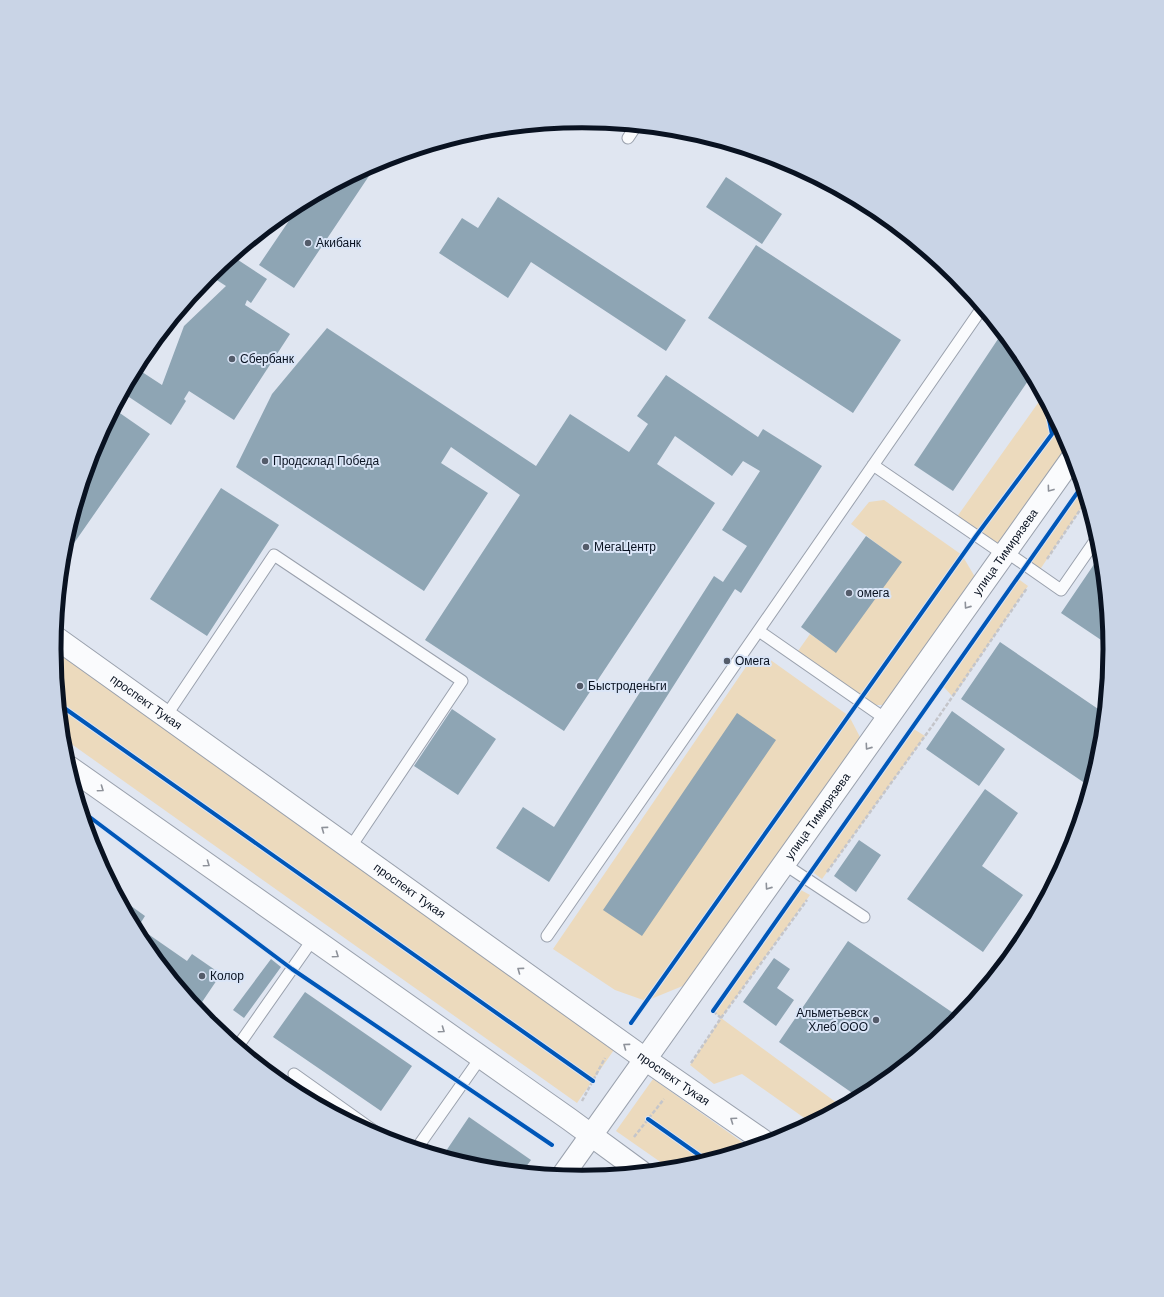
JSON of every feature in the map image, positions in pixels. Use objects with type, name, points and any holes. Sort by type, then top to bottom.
[{"type":"main road","name":"улица Тимирязева","points":[[567,1169],[1068,463]]},
{"type":"main road","name":"проспект Тукая","points":[[61,641],[645,1059],[759,1138]]},
{"type":"main road","points":[[76,772],[592,1135],[634,1166]]},
{"type":"lane","points":[[628,138],[633,130]]},
{"type":"lane","points":[[547,936],[979,312]]},
{"type":"lane","points":[[872,465],[1061,590],[1093,546]]},
{"type":"lane","points":[[166,716],[274,555],[462,681],[350,848]]},
{"type":"lane","points":[[759,631],[887,720]]},
{"type":"lane","points":[[784,864],[864,917]]},
{"type":"lane","points":[[241,1042],[313,939]]},
{"type":"lane","points":[[420,1144],[481,1057]]},
{"type":"lane","points":[[294,1074],[355,1117]]},
{"type":"path","points":[[690,1065],[721,1018],[935,722],[1083,506]]},
{"type":"path","points":[[717,1005],[712,1011],[721,1018]]},
{"type":"path","points":[[581,1102],[608,1054]]},
{"type":"path","points":[[587,1076],[593,1081]]},
{"type":"path","points":[[631,1141],[665,1096]]},
{"type":"path","points":[[648,1119],[655,1124]]},
{"type":"shaded area","points":[[1040,401],[1064,452],[995,549],[954,521]]},
{"type":"shaded area","points":[[1078,491],[1083,506],[1039,571],[1028,562]]},
{"type":"shaded area","points":[[884,500],[962,555],[975,577],[885,705],[875,705],[798,651],[810,634],[836,652],[901,562],[851,524],[869,502]]},
{"type":"shaded area","points":[[1017,578],[1028,586],[953,697],[942,685]]},
{"type":"shaded area","points":[[61,653],[616,1047],[577,1103],[70,743],[65,717]]},
{"type":"shaded area","points":[[765,656],[849,716],[861,739],[690,983],[646,1001],[615,990],[553,949],[752,658]]},
{"type":"shaded area","points":[[912,728],[925,736],[822,879],[811,871]]},
{"type":"shaded area","points":[[799,889],[810,895],[721,1018],[713,1011]]},
{"type":"shaded area","points":[[721,1018],[837,1103],[806,1119],[742,1074],[714,1084],[690,1065]]},
{"type":"shaded area","points":[[653,1079],[744,1144],[717,1152],[662,1163],[616,1131]]},
{"type":"building","points":[[372,172],[294,288],[259,265],[293,215],[322,197]]},
{"type":"building","points":[[726,177],[782,214],[762,244],[706,207]]},
{"type":"building","points":[[498,197],[686,320],[666,351],[531,262],[508,298],[439,253],[462,218],[478,228]]},
{"type":"building","points":[[756,245],[901,340],[853,413],[708,318]]},
{"type":"building","points":[[236,259],[267,279],[251,303],[247,300],[245,305],[290,334],[234,420],[189,391],[184,399],[186,401],[171,425],[127,396],[141,371],[162,385],[184,326],[226,286],[215,279]]},
{"type":"building","name":"МегаЦентр","points":[[327,328],[536,466],[570,414],[629,452],[648,424],[637,416],[666,375],[758,437],[763,429],[822,466],[741,593],[735,589],[549,882],[496,848],[523,807],[554,827],[714,576],[723,582],[747,546],[722,530],[760,471],[743,461],[732,476],[675,436],[657,464],[715,503],[564,731],[425,640],[520,495],[451,447],[441,463],[488,493],[424,591],[236,467],[272,394]]},
{"type":"building","points":[[999,337],[1028,380],[953,491],[914,465]]},
{"type":"building","points":[[118,412],[150,434],[71,548],[89,481],[101,449]]},
{"type":"building","points":[[221,488],[279,525],[207,636],[150,599]]},
{"type":"building","points":[[866,536],[902,562],[836,653],[801,627]]},
{"type":"building","points":[[1096,562],[1099,580],[1103,641],[1061,613]]},
{"type":"building","points":[[1000,642],[1100,710],[1093,750],[1085,783],[961,699]]},
{"type":"building","points":[[452,709],[496,739],[458,795],[414,766]]},
{"type":"building","points":[[952,711],[1005,749],[979,786],[926,749]]},
{"type":"building","points":[[737,713],[776,740],[642,936],[603,910]]},
{"type":"building","points":[[985,789],[1018,813],[982,866],[1023,895],[983,952],[907,899]]},
{"type":"building","points":[[859,840],[881,855],[856,892],[834,876]]},
{"type":"building","points":[[128,904],[145,916],[140,924]]},
{"type":"building","points":[[145,932],[187,961],[192,954],[221,974],[201,1004],[169,966]]},
{"type":"building","name":"Альметьевск Хлеб ООО","points":[[848,941],[954,1013],[926,1040],[899,1062],[853,1093],[779,1042]]},
{"type":"building","points":[[774,958],[790,969],[777,988],[794,1000],[776,1026],[743,1002]]},
{"type":"building","points":[[271,959],[281,967],[244,1018],[233,1010]]},
{"type":"building","points":[[305,992],[412,1066],[381,1111],[273,1037]]},
{"type":"building","points":[[469,1117],[531,1160],[527,1166],[514,1165],[446,1151]]},
{"type":"cycle path","points":[[631,1023],[976,536],[1052,434],[1049,417]]},
{"type":"cycle path","points":[[713,1011],[1078,491]]},
{"type":"cycle path","points":[[64,708],[593,1081]]},
{"type":"cycle path","points":[[89,817],[292,969],[552,1145]]},
{"type":"cycle path","points":[[648,1119],[700,1156]]},
{"type":"place","name":"Акибанк","points":[[308,243]]},
{"type":"place","name":"Сбербанк","points":[[232,359]]},
{"type":"place","name":"Продсклад Победа","points":[[265,461]]},
{"type":"place","name":"МегаЦентр","points":[[586,547]]},
{"type":"place","name":"омега","points":[[849,593]]},
{"type":"place","name":"Омега","points":[[727,661]]},
{"type":"place","name":"Быстроденьги","points":[[580,686]]},
{"type":"place","name":"Колор","points":[[202,976]]},
{"type":"place","name":"Альметьевск Хлеб ООО","points":[[876,1020]]}]
